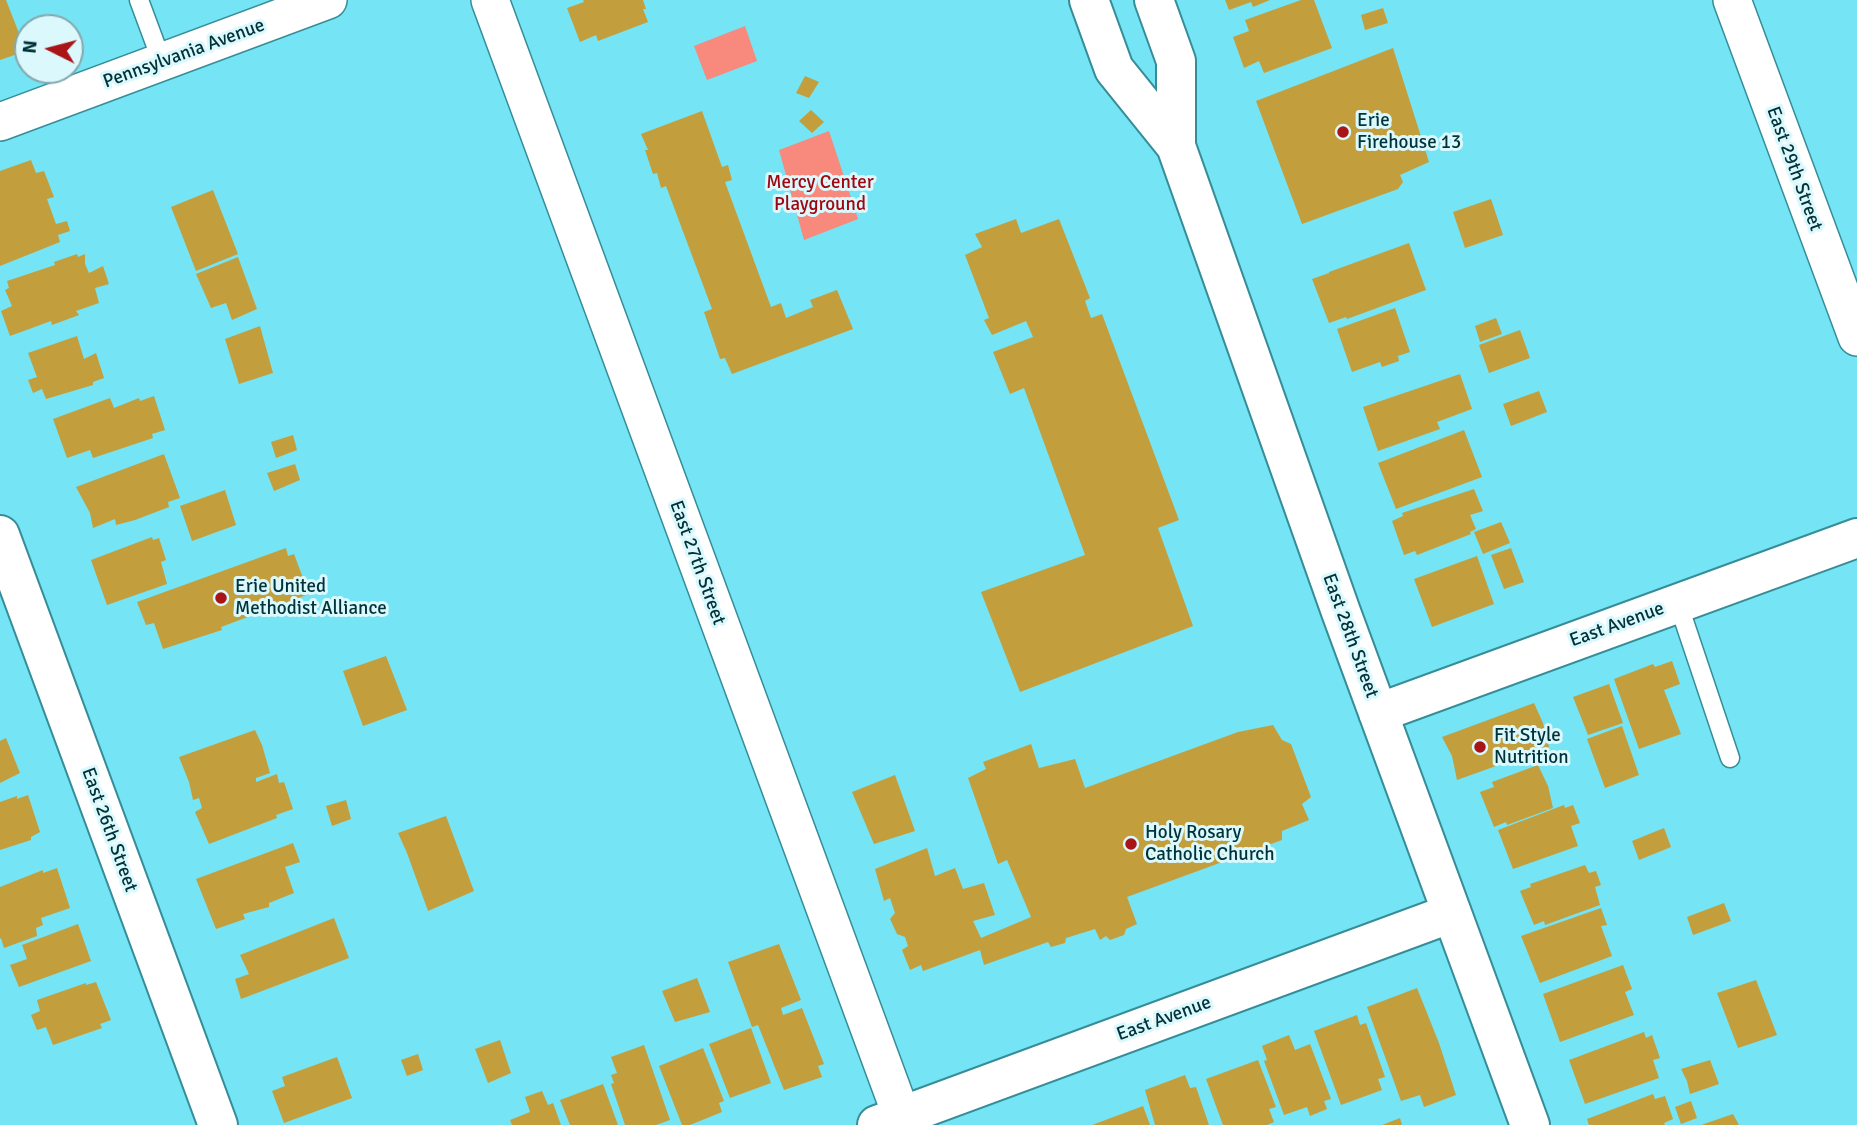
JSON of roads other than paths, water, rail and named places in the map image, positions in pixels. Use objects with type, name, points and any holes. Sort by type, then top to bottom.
[{"type":"street","name":"Pennsylvania Avenue","points":[[0,122],[328,0]]},
{"type":"street","name":"East 27th Street","points":[[490,0],[894,1122]]},
{"type":"street","name":"East 28th Street","points":[[1089,0],[1114,69],[1176,146],[1378,713],[1530,1125]]},
{"type":"street","name":"East 28th Street","points":[[1154,0],[1176,61],[1176,146]]},
{"type":"street","name":"East 29th Street","points":[[1732,0],[1857,337]]},
{"type":"street","name":"East 26th Street","points":[[0,535],[218,1125]]},
{"type":"street","name":"East Avenue","points":[[1378,713],[1857,538]]},
{"type":"street","name":"East Avenue","points":[[894,1122],[1452,913]]},
{"type":"lane","points":[[139,0],[162,62]]},
{"type":"lane","points":[[1678,603],[1730,758]]},
{"type":"place","name":"Erie Firehouse 13","points":[[1343,132]]},
{"type":"place","name":"Erie United Methodist Alliance","points":[[221,598]]},
{"type":"place","name":"Fit Style Nutrition","points":[[1480,747]]},
{"type":"place","name":"Holy Rosary Catholic Church","points":[[1131,844]]},
{"type":"park label","name":"Mercy Center Playground","points":[[820,194]]}]
